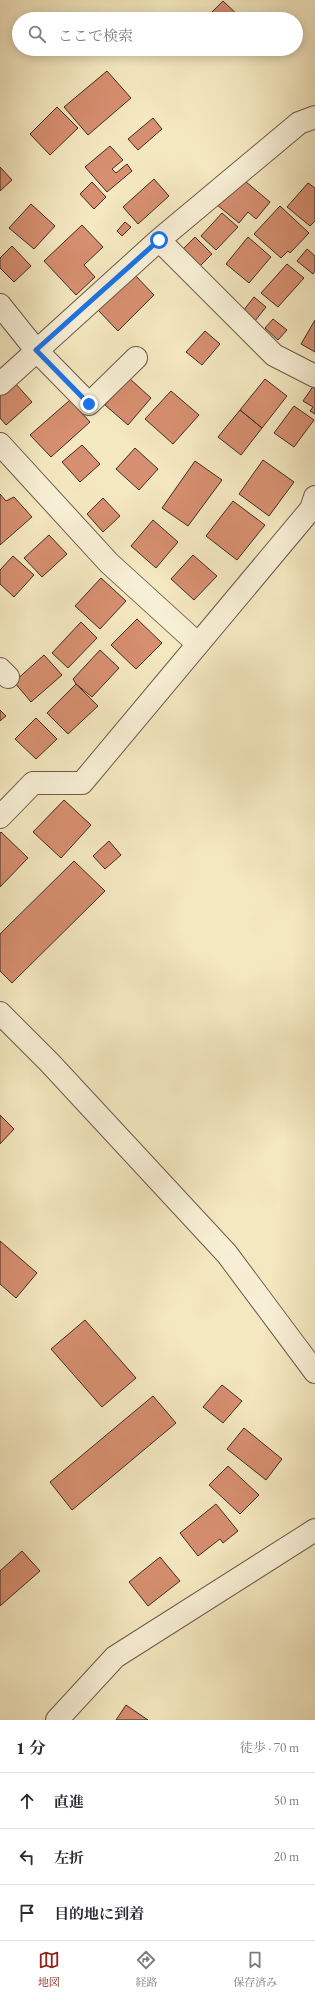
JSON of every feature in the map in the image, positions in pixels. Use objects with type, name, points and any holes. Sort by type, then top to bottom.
[{"type":"street","points":[[0,384],[159,240],[299,123],[315,117]]},
{"type":"street","points":[[159,240],[274,355],[315,376]]},
{"type":"street","points":[[0,305],[36,350],[89,404],[136,358]]},
{"type":"street","points":[[0,444],[109,563],[198,644]]},
{"type":"street","points":[[0,817],[33,783],[82,784],[311,509],[315,497]]},
{"type":"street","points":[[0,1013],[49,1062],[227,1254],[315,1372]]},
{"type":"street","points":[[57,1720],[114,1657],[315,1530]]},
{"type":"building","points":[[223,1],[235,12],[212,12]]},
{"type":"building","points":[[107,71],[131,98],[88,135],[64,107]]},
{"type":"building","points":[[57,107],[78,128],[50,155],[30,134]]},
{"type":"building","points":[[153,118],[162,129],[138,150],[128,139]]},
{"type":"building","points":[[110,146],[123,160],[112,169],[116,173],[127,164],[132,171],[107,192],[85,167]]},
{"type":"building","points":[[0,167],[12,180],[0,191]]},
{"type":"building","points":[[239,176],[270,202],[256,219],[248,212],[239,223],[216,204]]},
{"type":"building","points":[[154,179],[169,196],[138,224],[123,207]]},
{"type":"building","points":[[92,182],[106,197],[94,209],[80,194]]},
{"type":"building","points":[[308,183],[315,188],[315,221],[310,226],[287,207]]},
{"type":"building","points":[[31,204],[55,226],[34,249],[9,228]]},
{"type":"building","points":[[280,206],[309,233],[290,253],[288,251],[281,258],[254,234]]},
{"type":"building","points":[[222,213],[238,227],[216,250],[201,236]]},
{"type":"building","points":[[125,222],[131,227],[122,236],[117,231]]},
{"type":"building","points":[[82,225],[103,247],[84,265],[95,277],[76,295],[44,261]]},
{"type":"building","points":[[195,237],[212,254],[198,268],[181,251]]},
{"type":"building","points":[[248,237],[271,257],[249,283],[226,264]]},
{"type":"building","points":[[12,246],[31,266],[14,282],[0,268],[0,258]]},
{"type":"building","points":[[307,249],[315,256],[315,271],[313,274],[297,261]]},
{"type":"building","points":[[287,264],[304,278],[278,307],[261,293]]},
{"type":"building","points":[[133,273],[154,295],[118,331],[97,309]]},
{"type":"building","points":[[254,297],[266,307],[255,321],[243,311]]},
{"type":"building","points":[[273,319],[287,330],[278,340],[265,328]]},
{"type":"building","points":[[315,320],[315,352],[301,344]]},
{"type":"building","points":[[205,331],[220,344],[202,365],[186,352]]},
{"type":"building","points":[[129,378],[151,398],[128,425],[105,405]]},
{"type":"building","points":[[265,379],[287,396],[262,428],[240,410]]},
{"type":"building","points":[[14,382],[32,402],[6,425],[0,418],[0,394]]},
{"type":"building","points":[[314,385],[315,414],[310,411],[313,407],[303,401]]},
{"type":"building","points":[[171,391],[199,415],[173,444],[145,419]]},
{"type":"building","points":[[70,400],[90,422],[51,457],[30,435]]},
{"type":"building","points":[[294,406],[314,420],[294,447],[274,433]]},
{"type":"building","points":[[240,410],[262,428],[241,455],[218,437]]},
{"type":"building","points":[[82,445],[100,464],[80,482],[62,462]]},
{"type":"building","points":[[135,448],[158,469],[139,490],[116,469]]},
{"type":"building","points":[[263,460],[294,482],[269,516],[239,494]]},
{"type":"building","points":[[195,461],[222,480],[188,526],[162,508]]},
{"type":"building","points":[[0,494],[6,501],[14,497],[32,517],[0,545]]},
{"type":"building","points":[[103,498],[120,516],[103,532],[87,514]]},
{"type":"building","points":[[233,501],[265,525],[237,560],[206,536]]},
{"type":"building","points":[[153,520],[178,542],[156,568],[131,546]]},
{"type":"building","points":[[49,535],[67,554],[42,577],[24,558]]},
{"type":"building","points":[[193,555],[217,576],[194,600],[171,579]]},
{"type":"building","points":[[13,556],[34,575],[14,597],[0,584],[0,570]]},
{"type":"building","points":[[101,578],[126,601],[100,629],[75,606]]},
{"type":"building","points":[[137,619],[162,643],[136,669],[111,645]]},
{"type":"building","points":[[81,622],[97,638],[68,668],[52,653]]},
{"type":"building","points":[[100,650],[119,668],[92,697],[76,684],[73,679]]},
{"type":"building","points":[[44,655],[62,675],[31,702],[14,682]]},
{"type":"building","points":[[76,684],[98,706],[68,734],[47,713]]},
{"type":"building","points":[[0,710],[6,716],[0,721]]},
{"type":"building","points":[[36,718],[57,739],[36,759],[15,739]]},
{"type":"building","points":[[64,800],[91,825],[61,858],[33,832]]},
{"type":"building","points":[[1,832],[28,858],[0,887],[0,833]]},
{"type":"building","points":[[109,841],[121,855],[105,869],[93,856]]},
{"type":"building","points":[[74,861],[105,891],[12,983],[0,971],[0,934]]},
{"type":"building","points":[[0,1115],[14,1129],[0,1144]]},
{"type":"building","points":[[0,1241],[37,1273],[16,1298],[0,1284]]},
{"type":"building","points":[[85,1320],[136,1378],[102,1407],[51,1349]]},
{"type":"building","points":[[222,1385],[242,1401],[223,1423],[203,1407]]},
{"type":"building","points":[[153,1396],[176,1423],[72,1510],[50,1482]]},
{"type":"building","points":[[244,1428],[282,1459],[266,1480],[227,1449]]},
{"type":"building","points":[[228,1466],[259,1495],[240,1514],[209,1485]]},
{"type":"building","points":[[216,1504],[238,1531],[223,1543],[220,1539],[198,1556],[180,1533]]},
{"type":"building","points":[[22,1551],[40,1571],[0,1606],[0,1571]]},
{"type":"building","points":[[160,1557],[180,1581],[148,1606],[129,1582]]},
{"type":"building","points":[[126,1705],[148,1720],[116,1720]]},
{"type":"route","points":[[89,404],[36,350],[159,240]]}]
